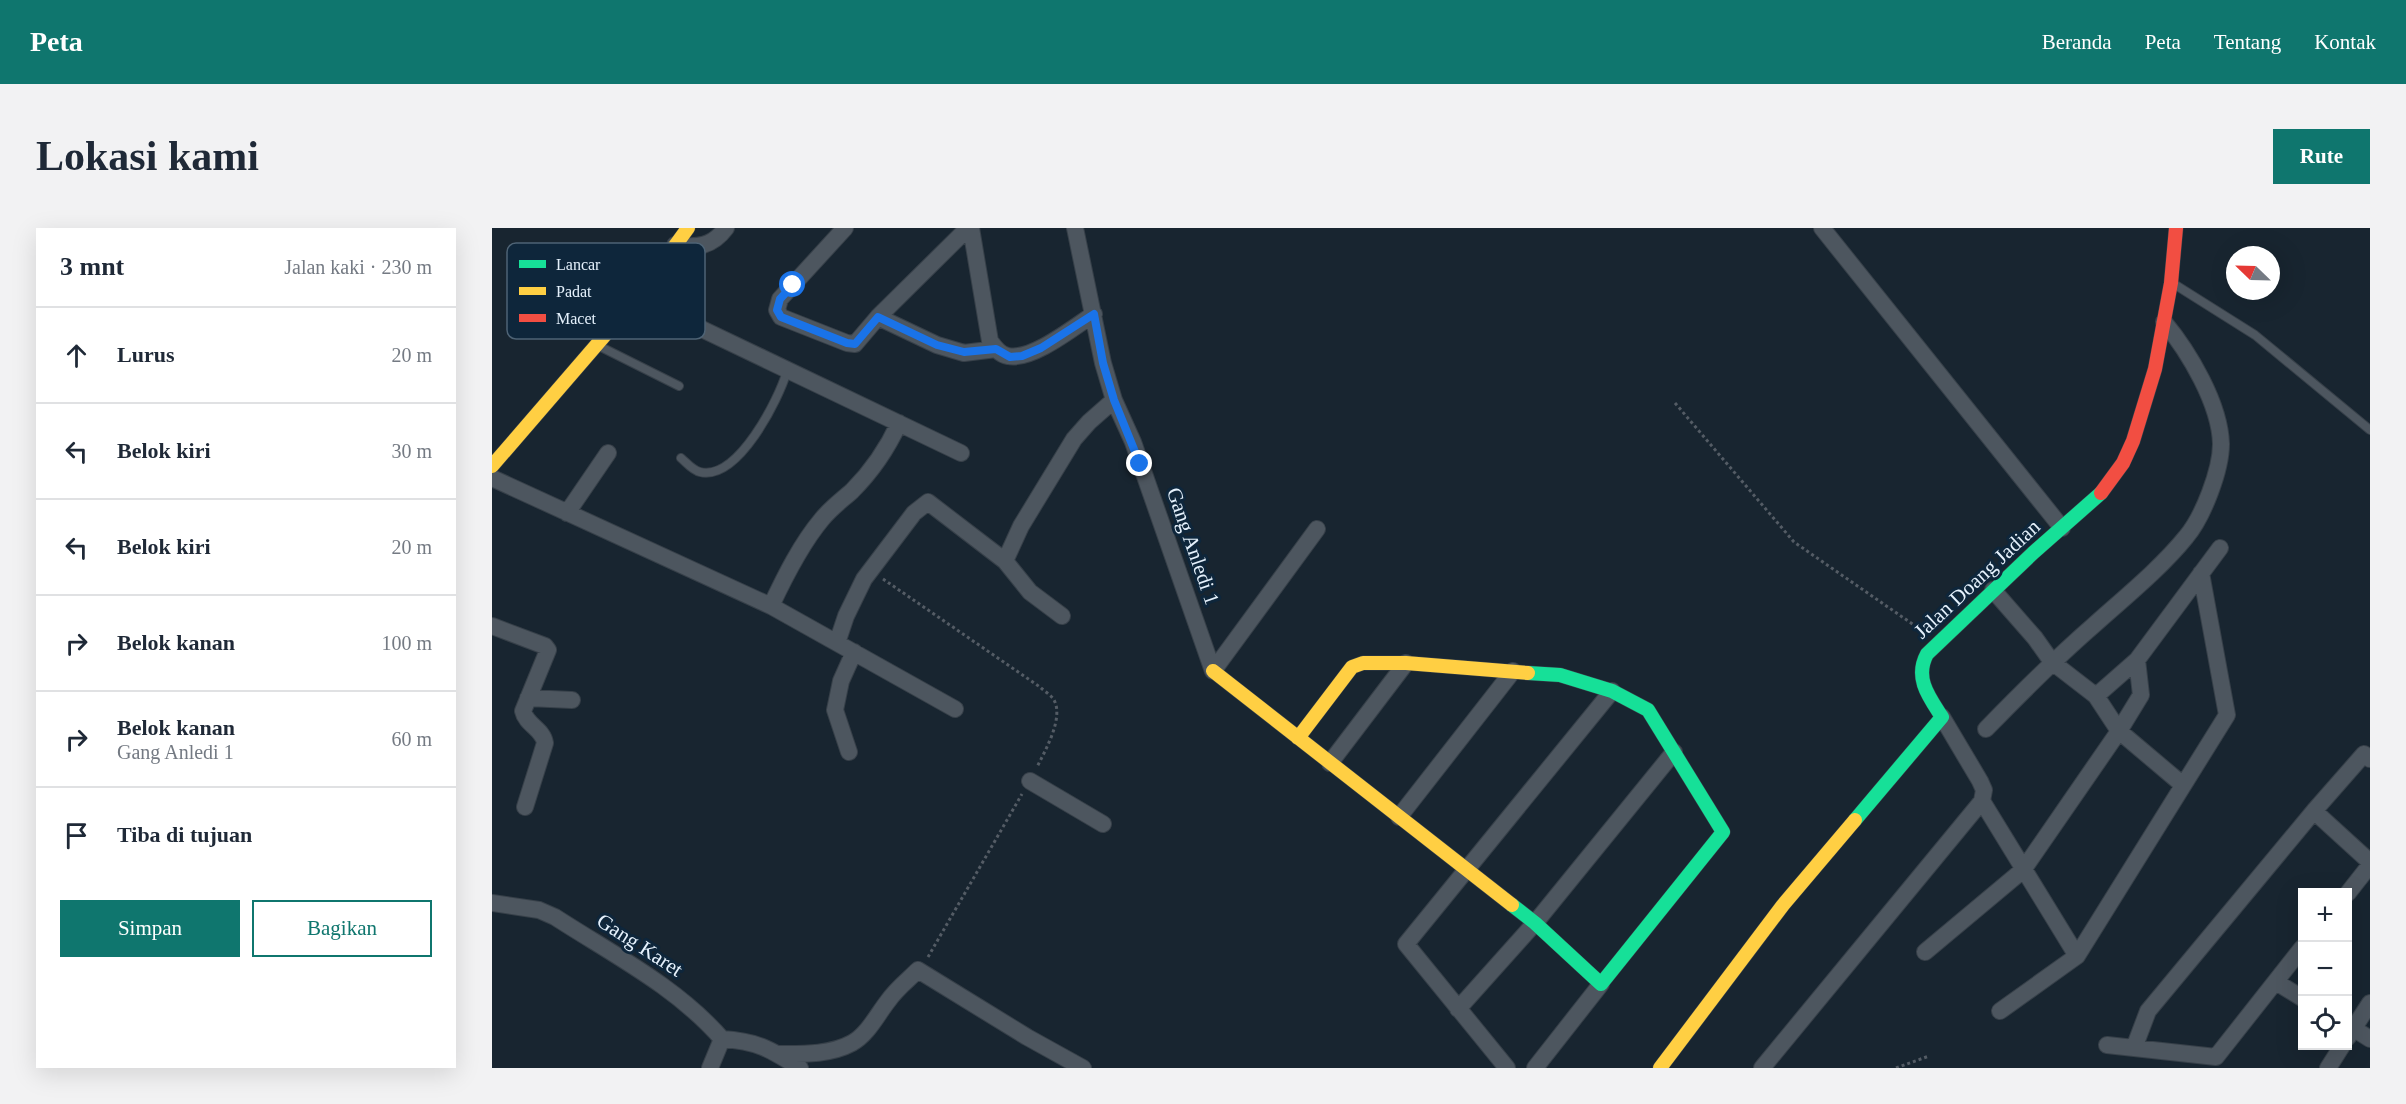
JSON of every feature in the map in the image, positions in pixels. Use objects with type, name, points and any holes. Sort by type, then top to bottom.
[{"type":"street","points":[[677,243],[688,228]]},
{"type":"street","points":[[705,246],[726,228]]},
{"type":"street","points":[[845,228],[780,299],[777,310],[781,317],[847,343],[855,344],[878,317],[970,228]]},
{"type":"street","points":[[970,228],[990,341],[996,349],[1010,357],[1022,356],[1041,348],[1094,314]]},
{"type":"street","name":"Gang Anledi 1","points":[[1075,228],[1103,363],[1114,400],[1137,453],[1213,671]]},
{"type":"street","points":[[1822,228],[2062,528]]},
{"type":"street","name":"Jalan Doang Jadian","points":[[1941,717],[1920,676],[1922,660],[1993,590],[2101,493],[2123,463],[2133,441],[2155,369],[2171,283],[2176,228]]},
{"type":"street","points":[[878,317],[937,345],[964,352],[996,349]]},
{"type":"street","points":[[1986,729],[2052,662],[2186,537],[2208,496],[2219,464],[2221,444],[2217,417],[2182,344],[2164,322]]},
{"type":"street","points":[[705,331],[961,453]]},
{"type":"street","points":[[492,466],[602,339]]},
{"type":"street","points":[[1005,561],[1021,526],[1074,439],[1114,400]]},
{"type":"street","points":[[771,606],[802,547],[822,519],[853,490],[874,464],[891,440],[899,423]]},
{"type":"street","points":[[567,513],[608,453]]},
{"type":"street","points":[[492,478],[771,606],[955,709]]},
{"type":"street","points":[[837,643],[852,602],[864,579],[914,513],[928,502],[1005,561],[1030,592],[1062,616]]},
{"type":"street","points":[[1317,529],[1213,671],[1535,923],[1601,984]]},
{"type":"street","points":[[2096,696],[2137,660],[2220,548]]},
{"type":"street","points":[[2000,1011],[2077,956],[2227,715],[2201,573]]},
{"type":"street","points":[[1993,590],[2035,638],[2052,662],[2096,696],[2119,731],[2182,785]]},
{"type":"street","points":[[492,626],[547,648],[545,660],[523,715],[543,735],[545,743],[525,807]]},
{"type":"street","points":[[849,752],[835,710],[841,681],[854,652]]},
{"type":"street","points":[[1925,952],[2023,870],[2119,731],[2141,695],[2137,660]]},
{"type":"street","points":[[1298,738],[1352,667],[1363,663],[1406,663],[1560,675],[1612,691],[1648,711],[1723,832],[1535,1068]]},
{"type":"street","points":[[1330,763],[1406,663]]},
{"type":"street","points":[[1399,817],[1513,671]]},
{"type":"street","points":[[1507,1068],[1406,944],[1612,691]]},
{"type":"street","points":[[528,698],[572,700]]},
{"type":"street","points":[[1660,1068],[1783,905],[1941,717],[1980,781],[1984,790],[1982,801],[1762,1068]]},
{"type":"street","points":[[1458,1009],[1535,923],[1674,752]]},
{"type":"street","points":[[2134,1048],[2148,1011],[2364,754],[2370,759]]},
{"type":"street","points":[[1030,781],[1102,824]]},
{"type":"street","points":[[1982,801],[2077,956]]},
{"type":"street","points":[[2314,811],[2370,863],[2351,888]]},
{"type":"street","name":"Gang Karet","points":[[492,903],[539,910],[555,917],[674,994],[703,1017],[722,1039]]},
{"type":"street","points":[[2107,1045],[2216,1057],[2298,953]]},
{"type":"street","points":[[778,1054],[810,1054],[836,1050],[853,1043],[869,1028],[890,998],[918,970],[1027,1037],[1083,1068]]},
{"type":"street","points":[[2276,982],[2299,996]]},
{"type":"street","points":[[2352,1026],[2370,1003]]},
{"type":"street","points":[[2352,1031],[2370,1040]]},
{"type":"street","points":[[710,1068],[722,1039],[746,1041],[763,1046],[800,1068]]},
{"type":"street","points":[[2328,1068],[2339,1050]]},
{"type":"lane","points":[[2171,283],[2255,336],[2370,430]]},
{"type":"lane","points":[[597,345],[679,386]]},
{"type":"lane","points":[[681,458],[692,468],[701,472],[710,471],[734,461],[762,424],[776,399],[787,371]]},
{"type":"path","points":[[1675,403],[1794,542],[1926,634]]},
{"type":"path","points":[[872,571],[1040,687],[1054,699],[1057,712],[1053,731],[1030,781],[957,909],[918,970]]},
{"type":"path","points":[[1896,1068],[1929,1056]]},
{"type":"traffic: fast","points":[[1855,820],[1942,717],[1928,695],[1923,679],[1923,663],[1927,654],[2033,553],[2101,493]]},
{"type":"traffic: fast","points":[[1512,905],[1535,923],[1601,984],[1723,832],[1648,710],[1612,691],[1560,675],[1528,673]]},
{"type":"traffic: slow","points":[[677,243],[688,228]]},
{"type":"traffic: slow","points":[[492,466],[602,339]]},
{"type":"traffic: slow","points":[[1298,738],[1352,667],[1363,663],[1406,663],[1528,673]]},
{"type":"traffic: slow","points":[[1213,671],[1512,905]]},
{"type":"traffic: slow","points":[[1660,1068],[1783,905],[1855,820]]},
{"type":"traffic: jam","points":[[2101,493],[2123,463],[2133,441],[2155,369],[2171,283],[2176,228]]},
{"type":"route","points":[[793,285],[780,299],[777,310],[781,317],[847,343],[855,344],[878,317],[937,345],[964,352],[996,349],[1010,357],[1022,356],[1041,348],[1094,314],[1103,363],[1114,400],[1140,464]]}]
